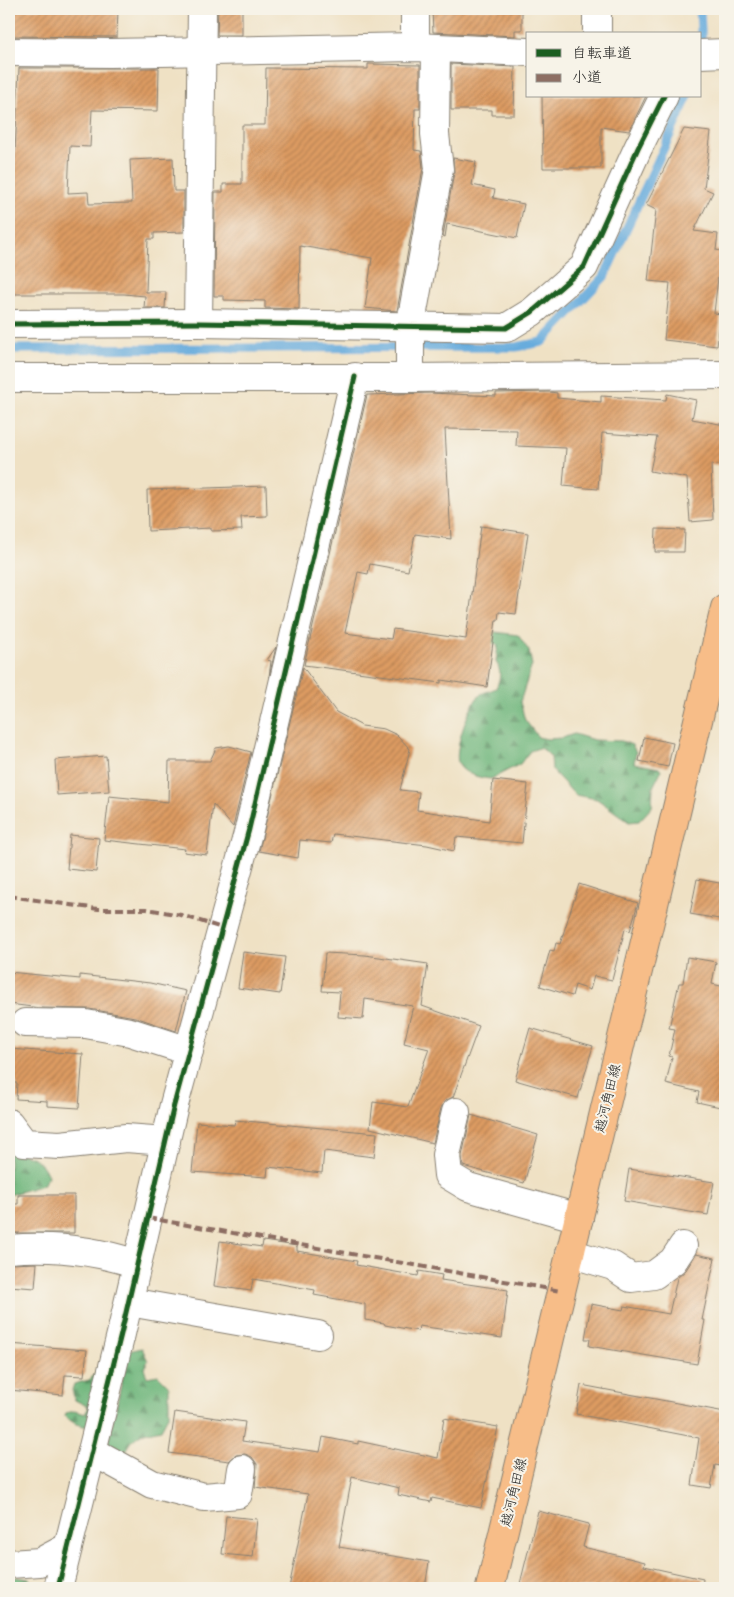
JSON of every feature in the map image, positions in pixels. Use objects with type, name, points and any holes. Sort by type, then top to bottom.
[{"type":"main road","name":"越河角田線","points":[[490,1588],[725,608]]},
{"type":"street","points":[[198,322],[202,9]]},
{"type":"street","points":[[410,378],[410,328],[438,169],[426,47],[415,9]]},
{"type":"street","points":[[597,32],[598,9]]},
{"type":"street","points":[[9,52],[111,53],[426,47],[526,52]]},
{"type":"street","points":[[702,54],[725,53]]},
{"type":"street","points":[[9,324],[198,322],[410,328],[506,328],[532,312],[584,266],[663,98]]},
{"type":"street","points":[[9,378],[410,378],[725,375]]},
{"type":"street","points":[[58,1588],[129,1302],[166,1141],[249,829],[355,377]]},
{"type":"street","points":[[25,1023],[86,1024],[130,1032],[189,1051]]},
{"type":"street","points":[[456,1112],[446,1155],[448,1175],[468,1187],[579,1218]]},
{"type":"street","points":[[9,1123],[24,1143],[60,1145],[126,1138],[166,1141]]},
{"type":"street","points":[[570,1254],[612,1266],[631,1278],[654,1275],[673,1261],[683,1246]]},
{"type":"street","points":[[9,1249],[61,1248],[108,1254],[137,1264]]},
{"type":"street","points":[[129,1302],[318,1335]]},
{"type":"street","points":[[92,1451],[152,1484],[204,1497],[238,1494],[242,1469]]},
{"type":"street","points":[[9,1564],[40,1562],[68,1547]]},
{"type":"green space","points":[[487,631],[518,635],[529,651],[532,665],[520,702],[525,720],[538,737],[547,739],[562,738],[574,734],[594,740],[622,741],[632,745],[636,752],[634,763],[659,768],[661,771],[653,787],[652,807],[639,821],[629,822],[597,799],[575,795],[552,770],[551,757],[539,748],[530,751],[520,764],[491,779],[473,775],[459,765],[457,759],[458,751],[466,719],[479,696],[496,688],[499,678],[500,672],[496,662],[498,645],[485,643]]},
{"type":"green space","points":[[9,1137],[12,1150],[34,1158],[45,1169],[48,1176],[43,1185],[9,1195]]},
{"type":"green space","points":[[142,1348],[148,1361],[144,1368],[147,1377],[158,1375],[169,1386],[169,1414],[161,1429],[147,1432],[135,1438],[124,1455],[107,1447],[129,1351]]},
{"type":"green space","points":[[101,1368],[88,1427],[76,1424],[65,1417],[66,1413],[74,1411],[85,1414],[89,1407],[75,1400],[72,1390],[74,1384],[89,1380]]},
{"type":"green space","points":[[9,1576],[30,1579],[38,1588],[9,1588]]},
{"type":"building","points":[[9,9],[118,9],[117,37],[9,36]]},
{"type":"building","points":[[218,9],[242,9],[242,35],[217,35]]},
{"type":"building","points":[[432,9],[522,9],[522,30],[515,30],[515,36],[433,32]]},
{"type":"building","points":[[368,64],[420,65],[420,109],[415,109],[414,150],[421,151],[423,168],[397,311],[365,308],[372,258],[300,246],[299,309],[265,308],[265,301],[224,300],[224,296],[214,296],[215,192],[223,192],[223,184],[242,184],[242,125],[265,125],[266,68],[368,69]]},
{"type":"building","points":[[451,64],[515,67],[514,115],[492,115],[492,110],[451,110]]},
{"type":"building","points":[[19,68],[159,68],[158,111],[92,110],[90,147],[70,146],[68,193],[88,192],[89,204],[132,203],[130,160],[173,158],[174,191],[184,191],[184,232],[154,233],[154,239],[148,239],[146,292],[166,292],[165,308],[144,308],[145,296],[124,294],[9,294],[9,194],[13,194]]},
{"type":"building","points":[[542,98],[645,98],[629,131],[601,127],[601,168],[543,168]]},
{"type":"building","points":[[684,129],[711,132],[704,188],[713,192],[694,231],[718,234],[716,250],[721,251],[714,313],[721,314],[717,346],[664,340],[670,283],[648,281],[656,210],[646,205]]},
{"type":"building","points":[[453,158],[476,162],[472,185],[495,190],[493,198],[524,204],[517,238],[447,224],[445,237],[443,236],[454,172]]},
{"type":"building","points":[[430,393],[496,396],[496,393],[557,393],[557,398],[601,402],[601,396],[666,400],[667,394],[696,400],[692,419],[725,425],[725,466],[711,464],[713,520],[690,522],[687,478],[650,471],[657,437],[602,433],[598,489],[563,486],[566,448],[516,446],[517,430],[445,429],[451,539],[415,534],[408,571],[370,564],[368,574],[358,572],[345,633],[391,639],[393,629],[466,639],[481,526],[528,533],[516,614],[499,612],[498,620],[496,620],[487,687],[441,680],[441,683],[304,665],[367,395]]},
{"type":"building","points":[[266,486],[267,516],[241,517],[242,530],[211,531],[211,528],[148,531],[147,490]]},
{"type":"building","points":[[656,529],[685,530],[684,552],[655,552]]},
{"type":"building","points":[[276,647],[269,677],[271,661],[267,660]]},
{"type":"building","points":[[303,667],[336,712],[362,726],[384,729],[397,735],[410,749],[400,790],[419,792],[417,810],[489,821],[493,780],[528,784],[522,843],[456,837],[454,851],[427,845],[333,834],[331,843],[300,840],[298,858],[259,851]]},
{"type":"building","points":[[644,737],[673,743],[668,767],[639,761]]},
{"type":"building","points":[[229,746],[251,752],[233,827],[213,804],[207,855],[184,852],[185,849],[104,840],[109,796],[168,802],[169,761],[210,761],[216,748]]},
{"type":"building","points":[[106,756],[109,791],[57,795],[55,760]]},
{"type":"building","points":[[70,835],[99,838],[96,872],[67,869]]},
{"type":"building","points":[[697,879],[725,884],[725,920],[690,914]]},
{"type":"building","points":[[579,884],[638,903],[630,931],[625,929],[612,980],[594,976],[590,990],[575,985],[572,996],[540,986],[550,950],[554,951],[556,943],[560,944]]},
{"type":"building","points":[[243,952],[285,957],[280,994],[238,988]]},
{"type":"building","points":[[325,953],[365,955],[428,964],[422,1006],[479,1026],[453,1097],[445,1101],[441,1108],[433,1143],[370,1128],[373,1102],[408,1107],[429,1049],[404,1043],[413,1006],[365,999],[363,1019],[338,1017],[340,992],[322,991]]},
{"type":"building","points":[[687,957],[716,962],[712,984],[725,987],[725,1108],[697,1102],[699,1092],[666,1084],[672,1057],[669,1056],[675,1029],[669,1028],[679,983],[683,983]]},
{"type":"building","points":[[9,972],[80,979],[80,975],[150,983],[186,991],[176,1031],[135,1017],[89,1009],[40,1008],[9,1004]]},
{"type":"building","points":[[530,1028],[593,1046],[578,1098],[515,1080]]},
{"type":"building","points":[[9,1049],[83,1054],[79,1108],[47,1106],[47,1101],[16,1099],[17,1083],[9,1083]]},
{"type":"building","points":[[471,1115],[538,1135],[524,1183],[463,1166],[462,1156]]},
{"type":"building","points":[[235,1120],[377,1133],[374,1157],[324,1151],[322,1173],[268,1167],[267,1177],[192,1172],[197,1122],[234,1125]]},
{"type":"building","points":[[629,1169],[714,1182],[708,1215],[624,1201]]},
{"type":"building","points":[[18,1195],[74,1195],[74,1233],[9,1233],[9,1204],[18,1204]]},
{"type":"building","points":[[220,1241],[262,1247],[263,1241],[297,1246],[297,1251],[357,1261],[356,1265],[418,1276],[419,1271],[442,1275],[441,1280],[508,1290],[502,1338],[419,1326],[418,1331],[365,1320],[365,1304],[314,1295],[315,1290],[253,1279],[251,1291],[214,1286]]},
{"type":"building","points":[[696,1254],[715,1258],[702,1320],[705,1320],[697,1364],[589,1346],[590,1339],[585,1339],[591,1304],[623,1310],[624,1306],[669,1314],[677,1278],[686,1270]]},
{"type":"building","points":[[37,1263],[35,1288],[9,1286],[9,1264]]},
{"type":"building","points":[[9,1344],[87,1350],[84,1376],[65,1375],[63,1395],[9,1390]]},
{"type":"building","points":[[581,1385],[725,1412],[719,1444],[725,1445],[721,1466],[715,1465],[711,1488],[692,1485],[699,1438],[576,1414]]},
{"type":"building","points":[[175,1412],[245,1422],[242,1441],[320,1452],[323,1437],[358,1444],[358,1441],[438,1458],[444,1418],[498,1427],[481,1508],[432,1498],[431,1502],[398,1495],[399,1488],[352,1477],[339,1547],[429,1562],[425,1588],[289,1588],[308,1494],[255,1487],[257,1464],[252,1457],[245,1454],[236,1455],[229,1461],[169,1453]]},
{"type":"building","points":[[538,1511],[589,1524],[583,1547],[645,1562],[644,1566],[703,1579],[702,1588],[519,1588]]},
{"type":"building","points":[[226,1516],[257,1519],[253,1557],[222,1554]]},
{"type":"waterway","points":[[700,9],[701,32]]},
{"type":"waterway","points":[[9,349],[516,347],[542,342],[604,277],[687,98]]},
{"type":"marked path","points":[[9,896],[98,909],[147,909],[181,915],[222,928]]},
{"type":"marked path","points":[[148,1218],[561,1291]]},
{"type":"cycle path","points":[[9,324],[198,323],[506,328],[532,312],[584,267],[663,98]]},
{"type":"cycle path","points":[[58,1588],[121,1334],[174,1105],[249,829],[355,377]]}]
